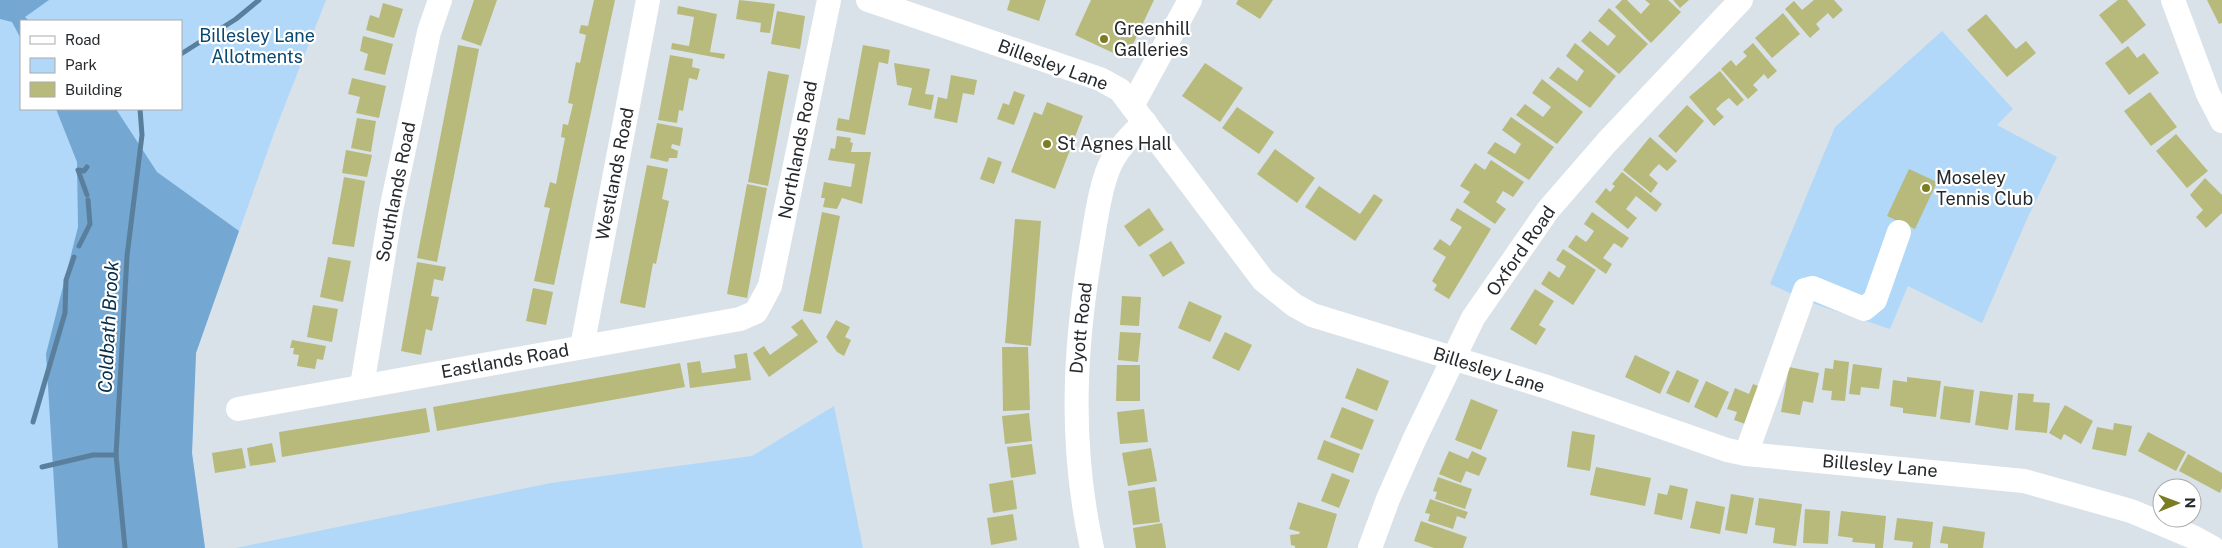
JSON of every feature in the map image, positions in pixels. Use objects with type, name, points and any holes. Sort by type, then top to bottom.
[{"type":"street","name":"Southlands Road","points":[[362,386],[391,210],[429,32],[440,0]]},
{"type":"street","name":"Westlands Road","points":[[582,347],[648,0]]},
{"type":"street","name":"Northlands Road","points":[[764,300],[770,286],[779,248],[829,0]]},
{"type":"street","name":"Billesley Lane","points":[[868,0],[1100,79],[1120,90],[1263,280],[1286,299],[1312,315],[1332,323],[1547,387],[1727,450],[1746,454],[1909,468],[2024,481],[2131,511],[2193,537],[2213,548]]},
{"type":"street","name":"Dyott Road","points":[[1092,548],[1077,443],[1075,379],[1084,288],[1098,207],[1112,160],[1128,138],[1190,0]]},
{"type":"street","name":"Oxford Road","points":[[1370,548],[1388,499],[1452,359],[1473,318],[1548,210],[1607,142],[1741,0]]},
{"type":"street","points":[[2173,0],[2208,94],[2222,120]]},
{"type":"street","points":[[1746,454],[1805,290],[1813,288],[1864,310],[1875,300],[1899,232]]},
{"type":"street","name":"Eastlands Road","points":[[238,409],[740,319],[756,312],[764,300]]},
{"type":"green space","name":"Billesley Lane Allotments","points":[[0,0],[326,0],[274,133],[196,353],[192,453],[205,548],[0,548]]},
{"type":"green space","name":"Moseley Tennis Club","points":[[1942,31],[2013,109],[1997,125],[2057,157],[2027,219],[1982,323],[1908,286],[1890,329],[1812,303],[1770,284],[1835,127]]},
{"type":"green space","points":[[834,406],[863,548],[236,548],[551,483],[752,456]]},
{"type":"shaded area","points":[[0,0],[49,0],[25,17],[28,20],[20,20],[20,37],[12,22],[0,19]]},
{"type":"shaded area","points":[[56,110],[117,110],[157,172],[239,231],[196,353],[192,453],[205,548],[58,548],[46,354],[78,227],[77,162]]},
{"type":"building","points":[[474,0],[497,0],[481,46],[461,39]]},
{"type":"building","points":[[594,0],[615,0],[554,285],[534,281],[550,208],[544,207],[550,182],[556,184],[565,138],[561,137],[563,124],[568,125],[573,104],[568,103],[576,62],[580,63],[586,35],[579,33],[581,25],[588,26]]},
{"type":"building","points":[[739,0],[775,4],[770,33],[760,32],[761,23],[736,19]]},
{"type":"building","points":[[1010,0],[1046,0],[1039,21],[1007,10]]},
{"type":"building","points":[[1091,0],[1154,0],[1126,59],[1075,35]]},
{"type":"building","points":[[1238,0],[1273,0],[1260,19],[1236,4]]},
{"type":"building","points":[[1622,0],[1627,0],[1641,14],[1650,4],[1645,0],[1668,0],[1681,12],[1651,43],[1615,7]]},
{"type":"building","points":[[1673,0],[1689,0],[1680,8]]},
{"type":"building","points":[[1814,0],[1834,0],[1843,10],[1833,19],[1828,13],[1816,24],[1820,29],[1810,38],[1785,9],[1794,1],[1802,10]]},
{"type":"building","points":[[2118,0],[2127,0],[2146,25],[2122,44],[2099,15]]},
{"type":"building","points":[[2207,0],[2222,0],[2222,23],[2219,24]]},
{"type":"building","points":[[383,3],[403,9],[394,38],[366,30],[370,15],[379,18]]},
{"type":"building","points":[[678,6],[717,14],[710,52],[725,54],[724,59],[671,49],[672,43],[689,46],[694,17],[677,14]]},
{"type":"building","points":[[1609,8],[1648,44],[1619,74],[1581,41],[1590,31],[1608,46],[1616,36],[1598,21]]},
{"type":"building","points":[[777,11],[805,16],[800,49],[771,44]]},
{"type":"building","points":[[1783,13],[1800,34],[1772,58],[1755,38]]},
{"type":"building","points":[[1986,14],[2016,49],[2026,41],[2036,53],[2007,77],[1967,30]]},
{"type":"building","points":[[363,36],[393,44],[385,75],[364,70],[368,54],[360,51]]},
{"type":"building","points":[[1575,43],[1616,76],[1590,108],[1549,78],[1558,67],[1577,81],[1584,71],[1566,56]]},
{"type":"building","points":[[1753,43],[1777,71],[1768,79],[1764,74],[1753,85],[1758,90],[1748,99],[1721,69],[1731,60],[1736,66],[1747,56],[1743,52]]},
{"type":"building","points":[[458,45],[479,49],[437,262],[417,258]]},
{"type":"building","points":[[863,45],[890,50],[888,64],[879,62],[865,135],[836,130],[838,118],[849,120]]},
{"type":"building","points":[[2128,46],[2137,58],[2144,53],[2159,73],[2129,95],[2105,63]]},
{"type":"building","points":[[670,55],[693,59],[692,67],[700,69],[697,80],[689,78],[683,111],[679,110],[677,123],[658,120]]},
{"type":"building","points":[[894,63],[930,69],[925,94],[934,95],[931,110],[908,105],[912,88],[897,85]]},
{"type":"building","points":[[1205,63],[1243,88],[1220,122],[1182,96]]},
{"type":"building","points":[[768,71],[789,75],[768,186],[748,182]]},
{"type":"building","points":[[1720,71],[1744,100],[1737,106],[1729,98],[1722,103],[1716,109],[1724,117],[1714,126],[1689,97]]},
{"type":"building","points":[[951,75],[977,80],[974,95],[963,93],[957,123],[934,118],[938,97],[947,99]]},
{"type":"building","points":[[352,78],[386,86],[379,118],[356,113],[360,97],[348,94]]},
{"type":"building","points":[[1542,79],[1583,112],[1557,144],[1516,115],[1525,104],[1543,117],[1551,107],[1532,93]]},
{"type":"building","points":[[1014,91],[1025,95],[1014,125],[997,119],[1003,103],[1009,105]]},
{"type":"building","points":[[2150,92],[2177,127],[2151,146],[2124,111]]},
{"type":"building","name":"St Agnes Hall","points":[[1047,102],[1083,116],[1055,189],[1011,172],[1034,112],[1042,115]]},
{"type":"building","points":[[1687,105],[1704,121],[1676,153],[1658,136]]},
{"type":"building","points":[[1237,107],[1274,132],[1259,154],[1222,128]]},
{"type":"building","points":[[1511,117],[1554,147],[1529,180],[1487,153],[1495,142],[1515,154],[1521,144],[1502,130]]},
{"type":"building","points":[[357,118],[376,121],[371,152],[351,148]]},
{"type":"building","points":[[657,123],[683,128],[680,146],[672,144],[671,148],[678,151],[677,158],[669,158],[668,162],[650,158]]},
{"type":"building","points":[[2176,134],[2208,171],[2187,188],[2156,151]]},
{"type":"building","points":[[837,136],[851,138],[850,142],[853,143],[851,152],[871,152],[862,204],[842,198],[837,209],[823,207],[825,198],[821,198],[824,182],[851,187],[855,164],[828,160],[831,148],[835,149]]},
{"type":"building","points":[[1650,137],[1677,161],[1667,171],[1659,164],[1649,175],[1658,183],[1651,193],[1623,170]]},
{"type":"building","points":[[1275,149],[1315,178],[1297,203],[1257,174]]},
{"type":"building","points":[[346,150],[372,155],[367,177],[342,173]]},
{"type":"building","points":[[988,157],[1002,162],[994,184],[980,179]]},
{"type":"building","points":[[1491,160],[1524,182],[1513,197],[1503,191],[1496,202],[1506,209],[1495,224],[1463,202],[1470,192],[1460,186],[1475,163],[1485,170]]},
{"type":"building","points":[[647,165],[668,169],[662,199],[669,201],[656,264],[653,263],[645,308],[620,303]]},
{"type":"building","points":[[1909,169],[1937,182],[1915,229],[1887,216]]},
{"type":"building","points":[[1622,172],[1662,204],[1656,212],[1636,196],[1626,209],[1637,218],[1628,229],[1595,202],[1606,188],[1610,192],[1615,186],[1612,184]]},
{"type":"building","points":[[344,177],[365,181],[354,247],[332,244]]},
{"type":"building","points":[[2205,178],[2222,195],[2222,213],[2206,228],[2196,217],[2203,210],[2190,195]]},
{"type":"building","points":[[747,184],[767,188],[747,298],[727,294]]},
{"type":"building","points":[[1319,186],[1360,214],[1374,194],[1383,200],[1355,241],[1305,207]]},
{"type":"building","points":[[1149,208],[1164,230],[1139,247],[1124,226]]},
{"type":"building","points":[[1457,208],[1491,229],[1449,299],[1434,290],[1437,285],[1432,281],[1446,257],[1433,249],[1440,239],[1450,246],[1462,227],[1450,220]]},
{"type":"building","points":[[822,212],[840,216],[821,314],[803,311]]},
{"type":"building","points":[[1592,212],[1629,238],[1622,248],[1614,243],[1603,258],[1612,264],[1606,274],[1568,247],[1576,235],[1586,242],[1590,237],[1594,231],[1584,224]]},
{"type":"building","points":[[1015,219],[1041,221],[1031,346],[1005,343]]},
{"type":"building","points":[[1171,241],[1185,263],[1163,277],[1149,255]]},
{"type":"building","points":[[1563,249],[1596,270],[1573,305],[1541,284],[1549,271],[1559,278],[1563,272],[1566,266],[1556,260]]},
{"type":"building","points":[[328,257],[351,261],[343,302],[320,297]]},
{"type":"building","points":[[417,262],[446,267],[443,281],[434,279],[431,296],[439,297],[432,331],[426,329],[421,355],[401,351]]},
{"type":"building","points":[[533,288],[553,292],[546,325],[526,321]]},
{"type":"building","points":[[1535,289],[1554,301],[1539,325],[1546,329],[1536,345],[1510,329]]},
{"type":"building","points":[[1122,296],[1141,297],[1139,326],[1120,325]]},
{"type":"building","points":[[1189,301],[1222,316],[1210,342],[1178,328]]},
{"type":"building","points":[[313,305],[338,309],[332,342],[307,337]]},
{"type":"building","points":[[802,319],[818,342],[769,377],[753,353],[764,346],[770,355],[798,335],[791,327]]},
{"type":"building","points":[[836,320],[850,327],[845,337],[851,340],[844,356],[837,352],[826,337]]},
{"type":"building","points":[[1120,332],[1141,333],[1138,362],[1118,360]]},
{"type":"building","points":[[1225,332],[1252,345],[1239,371],[1212,358]]},
{"type":"building","points":[[292,340],[326,346],[323,360],[317,359],[315,369],[297,366],[299,355],[293,354],[294,348],[290,348]]},
{"type":"building","points":[[1002,347],[1028,347],[1030,410],[1003,411]]},
{"type":"building","points":[[747,353],[751,380],[690,388],[687,363],[700,361],[702,373],[736,368],[734,355]]},
{"type":"building","points":[[1635,355],[1670,372],[1660,394],[1625,377]]},
{"type":"building","points":[[1834,360],[1849,362],[1845,401],[1831,400],[1832,391],[1822,390],[1825,368],[1833,369]]},
{"type":"building","points":[[680,363],[685,387],[437,431],[433,407]]},
{"type":"building","points":[[1853,364],[1882,368],[1879,389],[1861,387],[1860,395],[1849,394]]},
{"type":"building","points":[[1117,365],[1140,365],[1140,401],[1116,401]]},
{"type":"building","points":[[1789,367],[1819,373],[1813,403],[1803,401],[1800,415],[1781,412]]},
{"type":"building","points":[[1357,368],[1389,381],[1377,411],[1345,398]]},
{"type":"building","points":[[1677,370],[1699,380],[1689,403],[1666,393]]},
{"type":"building","points":[[1907,377],[1941,381],[1936,417],[1903,413],[1903,408],[1890,406],[1893,380],[1907,382]]},
{"type":"building","points":[[1706,381],[1729,392],[1717,418],[1694,407]]},
{"type":"building","points":[[1753,384],[1766,389],[1745,424],[1734,420],[1737,412],[1727,409],[1735,388],[1749,394]]},
{"type":"building","points":[[1944,386],[1974,390],[1970,423],[1940,419]]},
{"type":"building","points":[[1980,391],[2013,395],[2008,430],[1975,425]]},
{"type":"building","points":[[2018,393],[2034,394],[2033,402],[2050,403],[2047,433],[2015,430]]},
{"type":"building","points":[[1471,399],[1498,410],[1481,450],[1455,440]]},
{"type":"building","points":[[2065,405],[2093,421],[2081,444],[2064,434],[2061,440],[2049,433]]},
{"type":"building","points":[[1342,407],[1374,420],[1362,450],[1330,437]]},
{"type":"building","points":[[426,408],[430,432],[282,457],[279,432]]},
{"type":"building","points":[[1144,409],[1148,442],[1120,444],[1117,412]]},
{"type":"building","points":[[1029,413],[1032,441],[1005,444],[1002,416]]},
{"type":"building","points":[[2114,423],[2132,426],[2126,456],[2092,449],[2097,427],[2113,430]]},
{"type":"building","points":[[1572,431],[1595,435],[1590,471],[1567,467]]},
{"type":"building","points":[[2148,432],[2186,452],[2176,471],[2138,451]]},
{"type":"building","points":[[1324,440],[1360,454],[1353,473],[1317,459]]},
{"type":"building","points":[[272,443],[276,462],[250,466],[247,448]]},
{"type":"building","points":[[1032,444],[1036,474],[1011,478],[1007,447]]},
{"type":"building","points":[[242,448],[246,468],[215,473],[212,453]]},
{"type":"building","points":[[1151,448],[1157,481],[1128,486],[1122,453]]},
{"type":"building","points":[[1449,451],[1468,459],[1472,451],[1487,458],[1479,476],[1466,471],[1461,483],[1439,474]]},
{"type":"building","points":[[2188,454],[2222,473],[2220,493],[2202,483],[2202,478],[2192,478],[2179,471]]},
{"type":"building","points":[[1596,467],[1651,478],[1645,506],[1590,495]]},
{"type":"building","points":[[1332,473],[1350,480],[1339,508],[1321,501]]},
{"type":"building","points":[[1438,477],[1472,489],[1465,509],[1435,499],[1437,492],[1433,491]]},
{"type":"building","points":[[1013,480],[1017,509],[993,513],[989,484]]},
{"type":"building","points":[[1670,485],[1688,489],[1682,520],[1654,514],[1658,493],[1667,495]]},
{"type":"building","points":[[1155,487],[1160,522],[1133,525],[1128,491]]},
{"type":"building","points":[[1731,494],[1754,498],[1747,534],[1725,530]]},
{"type":"building","points":[[1759,498],[1802,504],[1796,546],[1773,543],[1775,528],[1755,525]]},
{"type":"building","points":[[1430,499],[1468,512],[1465,519],[1457,516],[1453,529],[1428,521],[1430,514],[1425,513]]},
{"type":"building","points":[[1696,501],[1725,507],[1720,534],[1690,528]]},
{"type":"building","points":[[1298,502],[1337,514],[1327,548],[1295,548],[1295,546],[1291,545],[1290,535],[1299,534],[1300,532],[1289,529]]},
{"type":"building","points":[[1805,509],[1830,511],[1828,544],[1803,543]]},
{"type":"building","points":[[1841,511],[1886,516],[1883,548],[1875,548],[1875,544],[1852,542],[1853,538],[1838,536]]},
{"type":"building","points":[[1013,514],[1017,540],[991,545],[987,518]]},
{"type":"building","points":[[1897,518],[1933,522],[1930,548],[1912,548],[1913,542],[1894,540]]},
{"type":"building","points":[[1421,521],[1467,537],[1463,548],[1434,548],[1414,541]]},
{"type":"building","points":[[1162,523],[1166,548],[1136,548],[1133,528]]},
{"type":"building","points":[[1943,526],[1985,532],[1983,548],[1948,548],[1948,544],[1940,543]]},
{"type":"waterway","name":"Coldbath Brook","points":[[182,53],[236,19],[259,0]]},
{"type":"waterway","name":"Coldbath Brook","points":[[125,548],[116,455],[127,256],[142,135],[140,110]]},
{"type":"waterway","points":[[87,167],[84,171],[78,170],[87,195]]},
{"type":"waterway","points":[[79,246],[90,224],[88,200]]},
{"type":"waterway","points":[[33,422],[65,313],[66,280],[74,257]]},
{"type":"waterway","points":[[42,467],[93,455],[116,455]]},
{"type":"place","name":"Greenhill Galleries","points":[[1104,39]]},
{"type":"place","name":"St Agnes Hall","points":[[1047,144]]},
{"type":"place","name":"Moseley Tennis Club","points":[[1926,188]]}]
